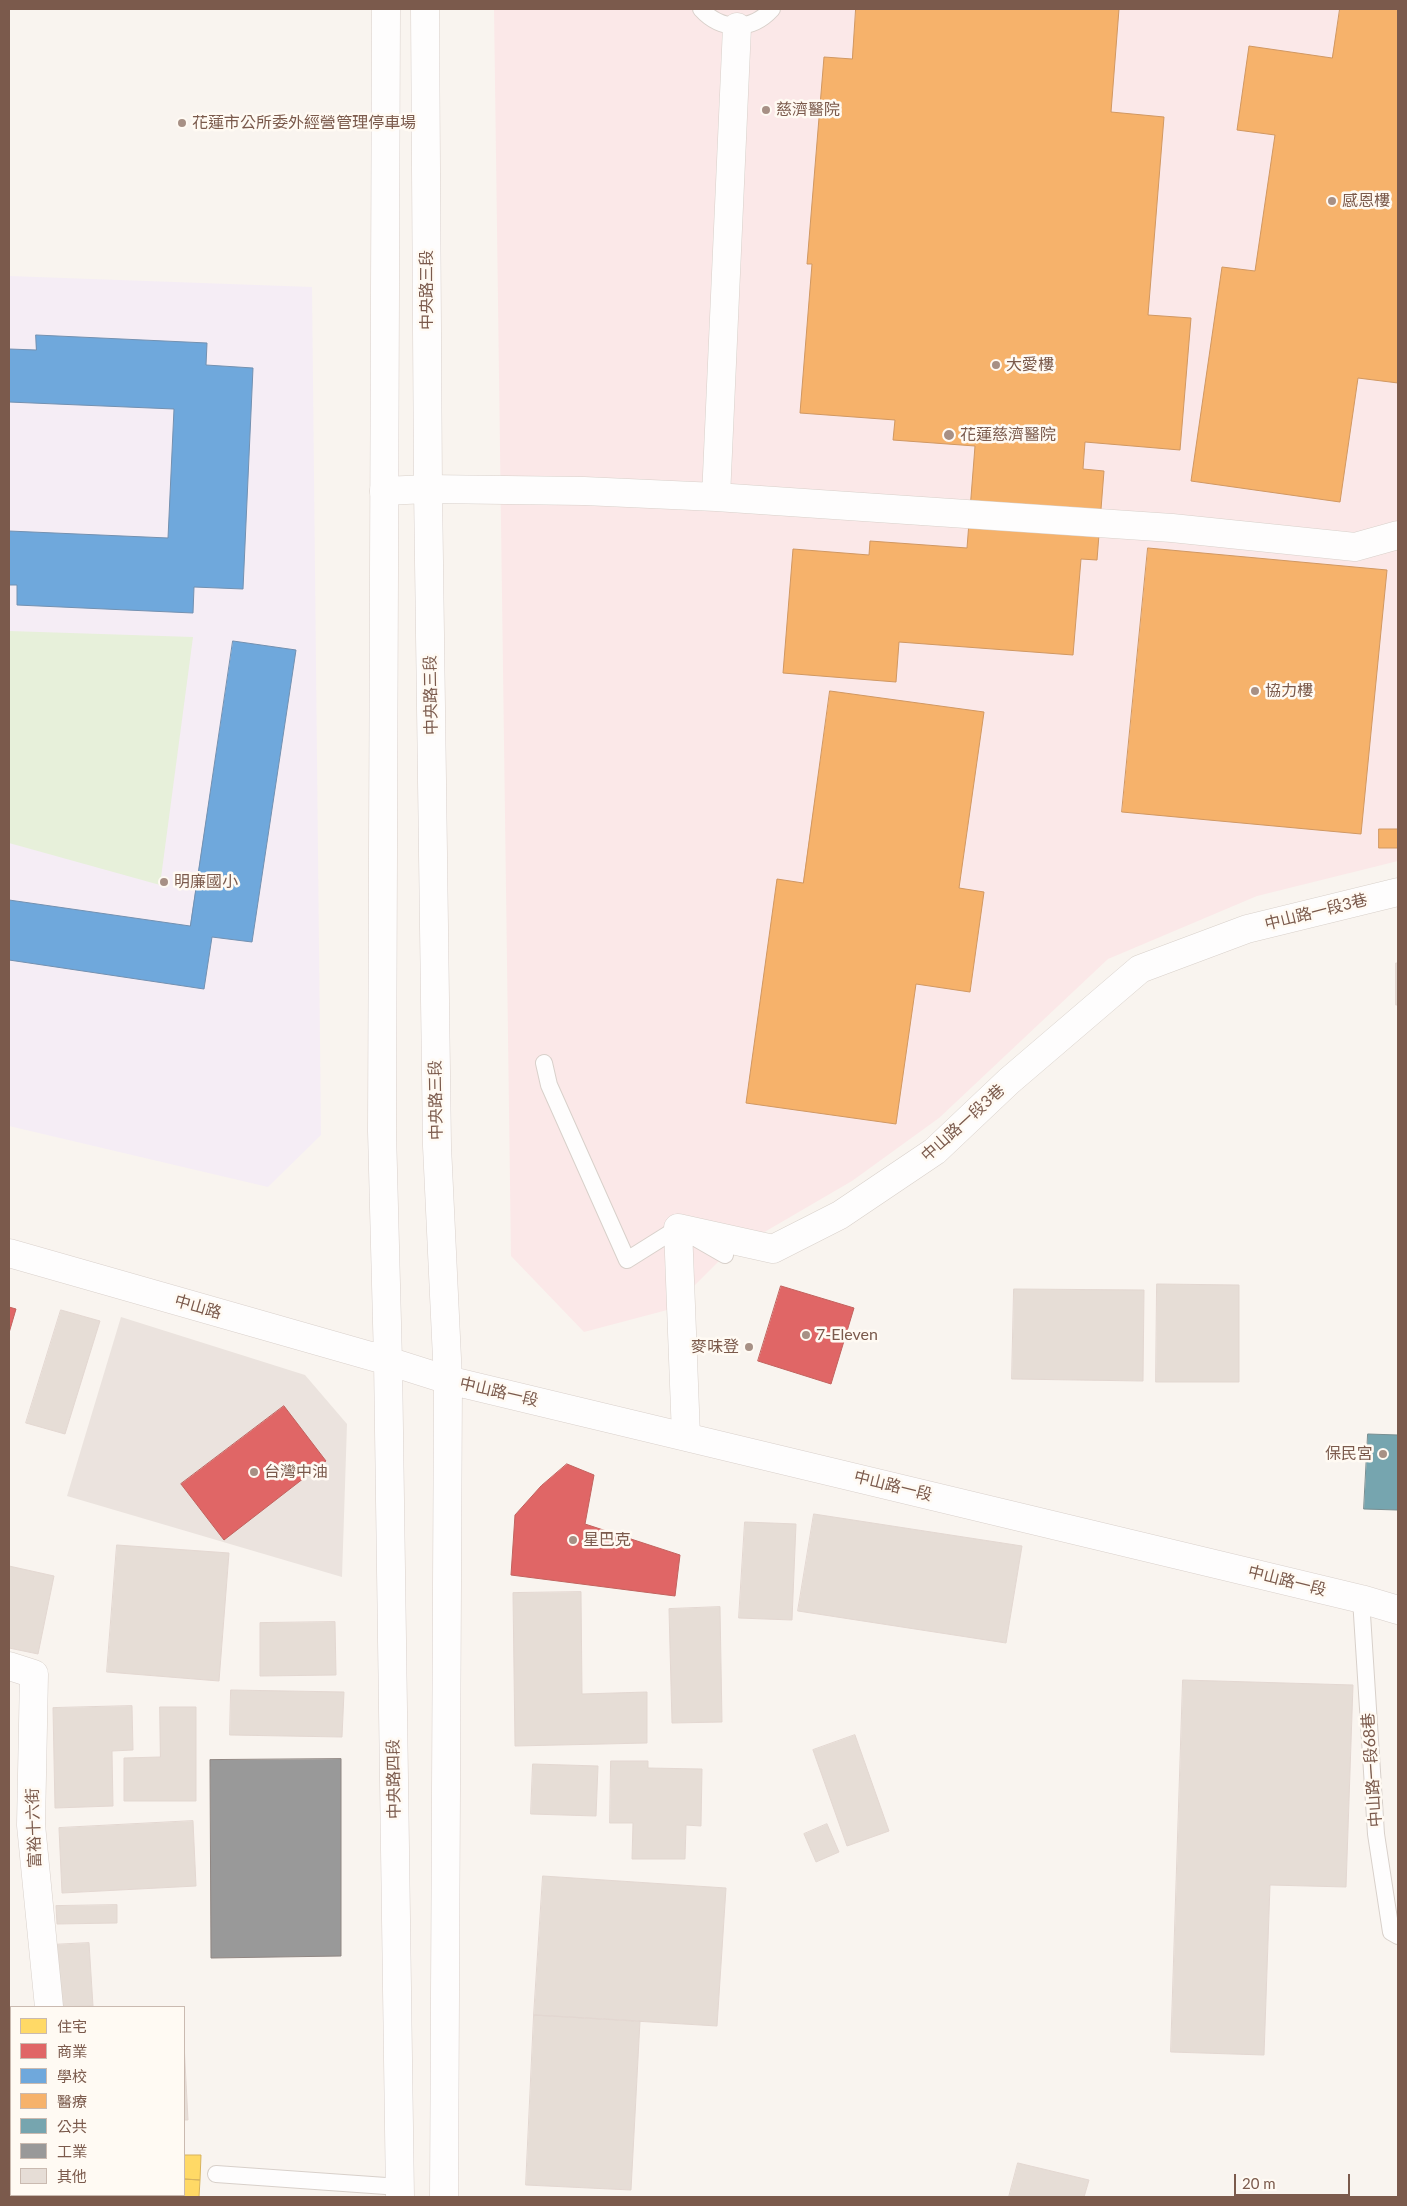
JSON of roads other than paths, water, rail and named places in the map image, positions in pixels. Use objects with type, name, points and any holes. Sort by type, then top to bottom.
[{"type":"street","points":[[386,9],[382,1131],[388,1361]]},
{"type":"street","name":"中央路三段","points":[[425,9],[428,489],[437,1146],[448,1380]]},
{"type":"street","points":[[716,497],[737,27]]},
{"type":"street","points":[[384,491],[428,489],[584,491],[716,497],[1172,528],[1355,547],[1398,535]]},
{"type":"street","name":"中山路一段3巷","points":[[678,1228],[773,1249],[840,1215],[935,1151],[1009,1082],[1140,969],[1248,929],[1398,892]]},
{"type":"street","points":[[678,1228],[686,1436]]},
{"type":"street","name":"中山路","points":[[9,1253],[388,1361]]},
{"type":"street","name":"中山路一段","points":[[388,1361],[448,1380],[1360,1599],[1398,1610]]},
{"type":"street","name":"中央路四段","points":[[388,1361],[400,2192]]},
{"type":"street","points":[[444,2197],[448,1380]]},
{"type":"street","name":"富裕十六街","points":[[9,1666],[34,1674],[20,1825],[49,2006]]},
{"type":"lane","points":[[701,9],[709,18],[722,24],[737,27],[752,24],[765,17],[772,9]]},
{"type":"lane","points":[[544,1063],[549,1084],[627,1260],[678,1228],[725,1255]]},
{"type":"lane","name":"中山路一段68巷","points":[[1360,1599],[1376,1834],[1391,1932],[1398,1936]]},
{"type":"lane","points":[[216,2174],[400,2192]]},
{"type":"place","name":"慈濟醫院","points":[[766,110]]},
{"type":"place","name":"花蓮市公所委外經營管理停車場","points":[[182,123]]},
{"type":"place","name":"感恩樓","points":[[1332,201]]},
{"type":"place","name":"大愛樓","points":[[996,365]]},
{"type":"place","name":"花蓮慈濟醫院","points":[[949,435]]},
{"type":"place","name":"協力樓","points":[[1255,691]]},
{"type":"place","name":"明廉國小","points":[[164,882]]},
{"type":"place","name":"7-Eleven","points":[[806,1335]]},
{"type":"place","name":"麥味登","points":[[749,1347]]},
{"type":"place","name":"保民宮","points":[[1383,1454]]},
{"type":"place","name":"台灣中油","points":[[254,1472]]},
{"type":"place","name":"星巴克","points":[[573,1540]]}]
